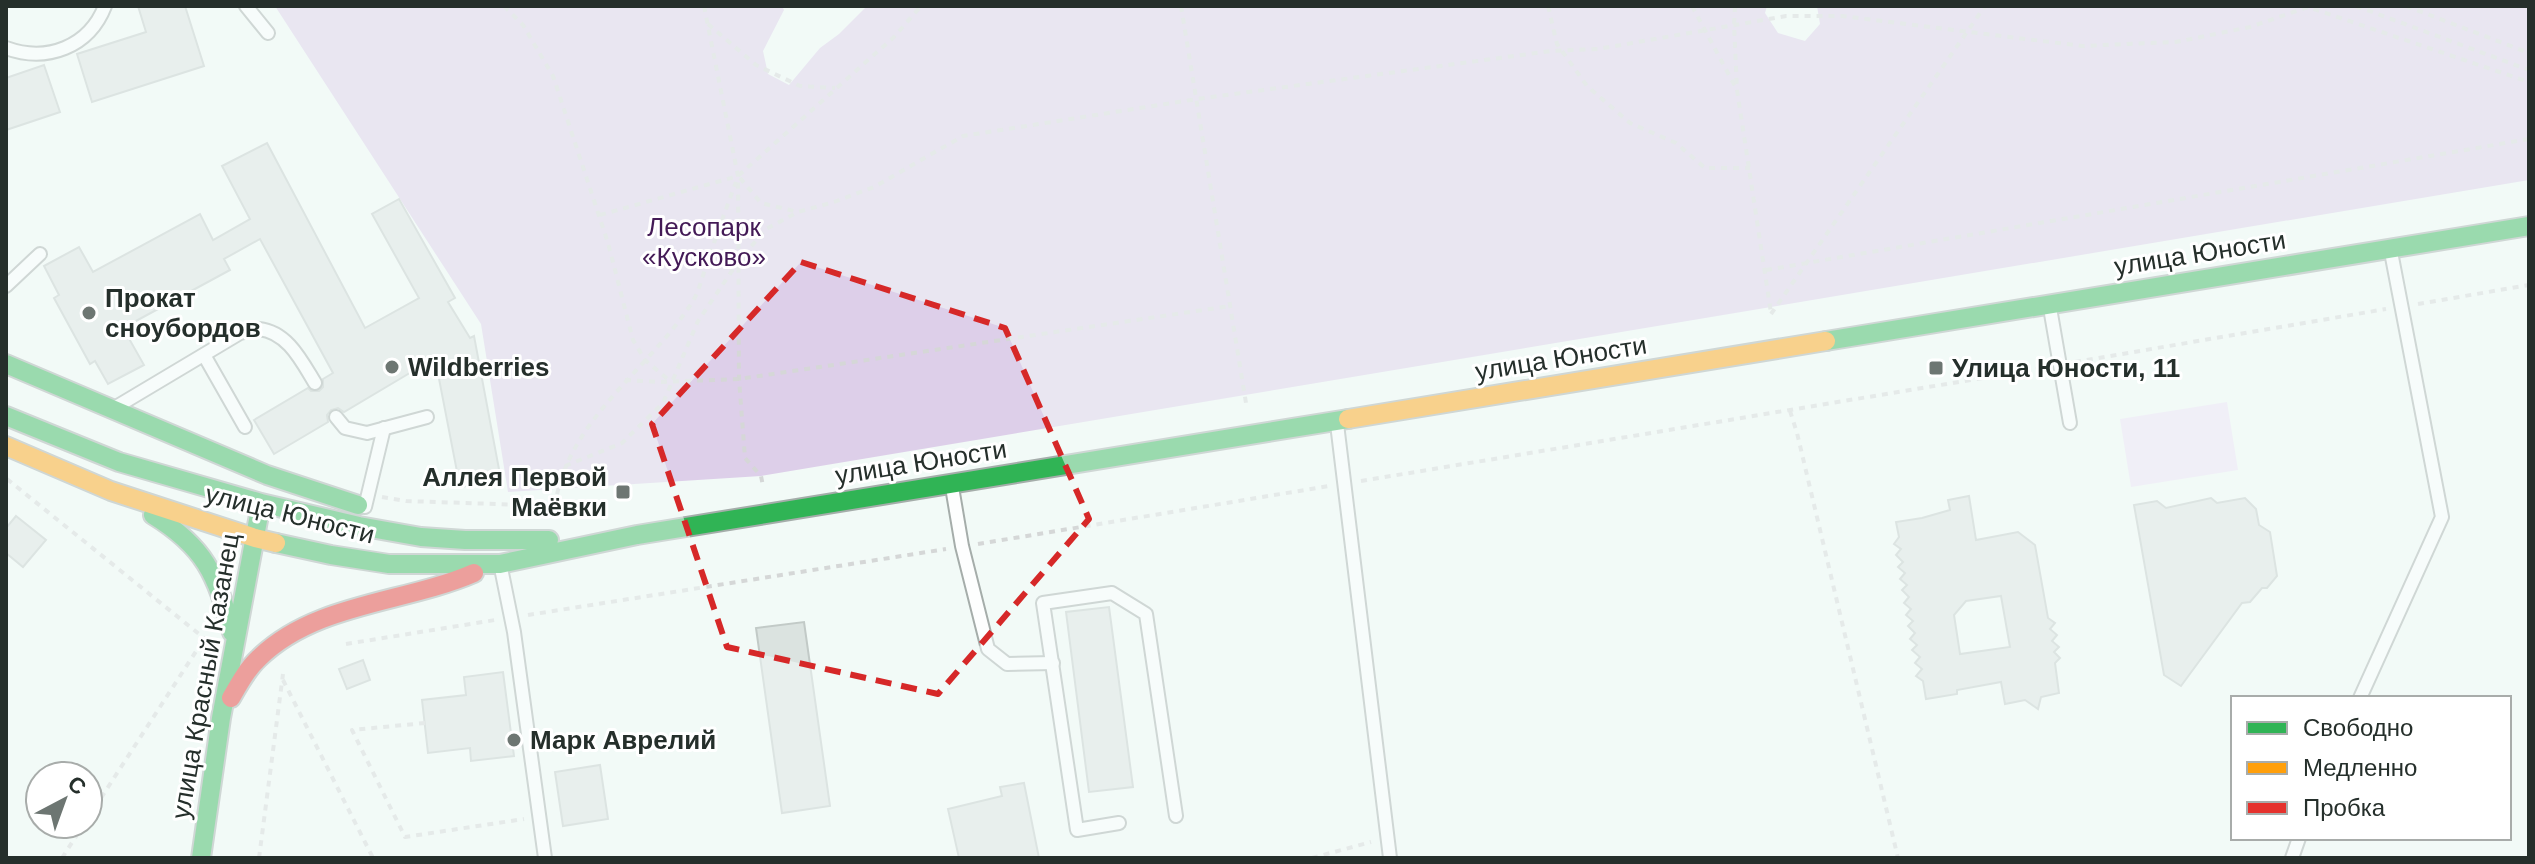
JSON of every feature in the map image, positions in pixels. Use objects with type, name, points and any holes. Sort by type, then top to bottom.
[{"type":"main road","name":"улица Юности","points":[[111,491],[255,538],[331,555],[389,564],[496,564],[601,541],[2529,226]]},
{"type":"main road","points":[[6,364],[267,475],[412,519],[465,540]]},
{"type":"main road","name":"улица Юности","points":[[6,416],[119,462],[261,503],[359,526],[421,537],[465,540],[601,541]]},
{"type":"main road","points":[[6,446],[111,491],[162,520],[198,548],[221,589],[235,641]]},
{"type":"main road","name":"улица Красный Казанец","points":[[201,858],[221,718],[267,475]]},
{"type":"main road","points":[[221,718],[237,685],[256,659],[280,638],[319,619],[453,582],[496,564]]},
{"type":"lane","points":[[6,48],[42,55],[74,45],[99,22],[105,6]]},
{"type":"lane","points":[[246,6],[268,33]]},
{"type":"lane","points":[[2361,696],[2442,517],[2391,248]]},
{"type":"lane","points":[[6,286],[40,254]]},
{"type":"lane","points":[[2050,304],[2070,423]]},
{"type":"lane","points":[[113,409],[240,333],[259,329],[280,336],[296,351],[315,383]]},
{"type":"lane","points":[[204,355],[245,427]]},
{"type":"lane","points":[[336,417],[345,428],[367,433],[427,417]]},
{"type":"lane","points":[[1337,421],[1390,858]]},
{"type":"lane","points":[[377,510],[384,428]]},
{"type":"lane","points":[[952,484],[962,546],[988,649],[1007,664],[1053,663]]},
{"type":"lane","points":[[496,564],[514,632],[545,858]]},
{"type":"lane","points":[[1119,823],[1077,830],[1043,603],[1112,593],[1146,614],[1176,816]]},
{"type":"path","points":[[504,6],[523,25],[553,76],[599,215],[633,340],[645,360],[671,382]]},
{"type":"path","points":[[704,6],[738,176],[739,379],[745,458],[761,476],[763,486]]},
{"type":"path","points":[[599,215],[738,176],[894,37],[921,6]]},
{"type":"path","points":[[1181,6],[1246,403]]},
{"type":"path","points":[[1548,6],[1561,50],[1587,86],[1630,123],[1676,143],[1705,168],[1750,168]]},
{"type":"path","points":[[1692,6],[1737,90]]},
{"type":"path","points":[[1735,6],[1737,90],[1771,314],[1985,6]]},
{"type":"path","points":[[2356,6],[2529,70]]},
{"type":"path","points":[[2406,6],[2529,53]]},
{"type":"path","points":[[565,466],[622,443],[663,403],[698,321],[738,262],[766,229],[798,212],[874,187],[963,136],[1197,99],[1561,50],[1598,49],[1786,16],[1842,16],[2082,46],[2176,42],[2250,27],[2308,7],[2529,82]]},
{"type":"path","points":[[706,22],[756,65],[800,86],[837,88]]},
{"type":"path","points":[[1766,270],[2529,139]]},
{"type":"path","points":[[738,176],[761,203],[798,212]]},
{"type":"path","points":[[555,506],[565,466],[591,423],[693,302],[738,176]]},
{"type":"path","points":[[1898,858],[1790,411],[2529,285]]},
{"type":"path","points":[[625,380],[671,382],[739,379],[1230,306]]},
{"type":"path","points":[[6,479],[204,638],[104,793]]},
{"type":"path","points":[[282,678],[373,858]]},
{"type":"path","points":[[425,723],[352,730],[405,837],[539,817]]},
{"type":"path","points":[[1312,858],[1388,837]]},
{"type":"path","points":[[62,858],[74,840]]},
{"type":"highlighted area","points":[[801,262],[1005,328],[1089,519],[938,694],[727,647],[652,424]]},
{"type":"shaded area","points":[[2227,402],[2238,470],[2131,487],[2120,419]]},
{"type":"green space","name":"Лесопарк «Кусково»","points":[[275,6],[782,6],[784,10],[763,51],[768,74],[789,85],[820,48],[867,6],[1767,6],[1765,13],[1778,33],[1805,41],[1820,24],[1817,6],[2529,6],[2529,180],[761,476],[508,492],[481,324]]},
{"type":"building","points":[[138,6],[185,6],[204,66],[92,102],[77,54],[146,32]]},
{"type":"building","points":[[44,65],[60,112],[6,130],[6,78]]},
{"type":"building","points":[[267,143],[365,328],[419,298],[372,214],[399,199],[455,298],[448,302],[470,338],[474,336],[501,480],[460,487],[435,358],[344,412],[338,408],[331,410],[327,415],[328,422],[274,454],[254,420],[308,388],[319,391],[323,387],[323,379],[333,373],[260,239],[224,259],[230,270],[123,328],[144,365],[108,384],[95,361],[90,364],[54,298],[59,295],[44,266],[79,247],[93,272],[200,214],[213,240],[250,219],[222,166]]},
{"type":"building","points":[[1969,496],[1976,540],[2018,532],[2035,545],[2048,618],[2055,623],[2050,629],[2057,635],[2052,641],[2059,647],[2054,652],[2060,658],[2055,663],[2059,693],[2041,697],[2038,709],[2025,700],[2005,704],[2001,682],[1926,699],[1923,681],[1916,676],[1922,669],[1915,663],[1920,657],[1912,650],[1917,645],[1910,639],[1915,633],[1908,626],[1913,621],[1906,615],[1911,609],[1904,603],[1909,597],[1902,590],[1907,585],[1900,579],[1905,573],[1898,567],[1903,562],[1896,555],[1901,549],[1894,544],[1899,537],[1896,522],[1950,510],[1948,500]],"holes":[[[2001,596],[2010,647],[1960,654],[1954,615],[1966,601]]]},
{"type":"building","points":[[2211,498],[2217,503],[2245,498],[2256,509],[2259,525],[2270,532],[2277,576],[2250,602],[2242,603],[2181,686],[2164,675],[2134,505],[2157,501],[2166,508]]},
{"type":"building","points":[[16,516],[46,540],[23,567],[6,553],[6,528]]},
{"type":"building","points":[[1109,607],[1133,787],[1089,792],[1066,612]]},
{"type":"building","points":[[804,622],[830,806],[782,813],[756,628]]},
{"type":"building","points":[[363,660],[370,680],[347,689],[339,669]]},
{"type":"building","points":[[503,672],[514,756],[471,761],[470,748],[428,753],[422,700],[466,695],[464,677]]},
{"type":"building","points":[[600,765],[608,819],[563,826],[555,772]]},
{"type":"building","points":[[1024,783],[1039,858],[959,858],[948,809],[1002,796],[1000,787]]},
{"type":"traffic: fast","points":[[1826,341],[2529,226]]},
{"type":"traffic: fast","points":[[6,364],[267,475],[358,505]]},
{"type":"traffic: fast","points":[[6,416],[119,462],[261,503],[359,526],[421,537],[549,540]]},
{"type":"traffic: fast","points":[[276,543],[389,564],[500,564],[637,535],[1348,419]]},
{"type":"traffic: fast","points":[[153,515],[185,539],[206,564],[214,578],[232,632]]},
{"type":"traffic: fast","points":[[201,858],[221,718],[259,515]]},
{"type":"traffic: slow","points":[[1348,419],[1826,341]]},
{"type":"traffic: slow","points":[[6,446],[111,491],[276,543]]},
{"type":"traffic: jam","points":[[231,698],[259,658],[281,640],[307,626],[333,615],[474,573]]},
{"type":"place","name":"Прокат сноубордов","points":[[89,313]]},
{"type":"place","name":"Wildberries","points":[[392,367]]},
{"type":"place","name":"Улица Юности, 11","points":[[1936,368]]},
{"type":"place","name":"Аллея Первой Маёвки","points":[[623,492]]},
{"type":"place","name":"Марк Аврелий","points":[[514,740]]}]
